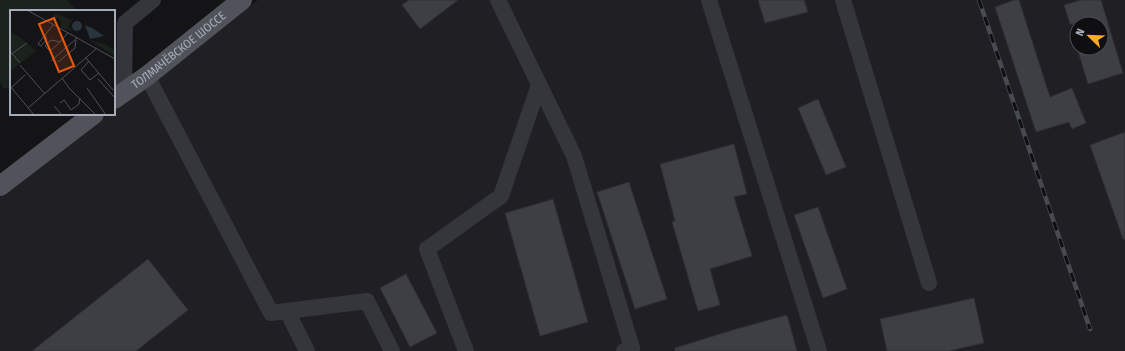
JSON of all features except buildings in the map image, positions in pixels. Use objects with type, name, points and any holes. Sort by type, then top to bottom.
[{"type":"main road","name":"ТОЛМАЧЁВСКОЕ ШОССЕ","points":[[119,95],[146,76],[242,0]]},
{"type":"main road","points":[[0,186],[93,115]]},
{"type":"lane","points":[[119,95],[125,23],[153,0]]},
{"type":"lane","points":[[498,0],[574,156],[632,348],[624,351]]},
{"type":"lane","points":[[709,0],[819,351]]},
{"type":"lane","points":[[843,0],[929,283]]},
{"type":"lane","points":[[146,76],[271,313],[367,301],[392,351]]},
{"type":"lane","points":[[466,351],[427,249],[501,196],[539,85]]},
{"type":"lane","points":[[287,311],[307,351]]},
{"type":"shaded area","points":[[0,0],[67,0],[76,10],[10,10],[10,88],[3,88],[0,82]]},
{"type":"shaded area","points":[[258,0],[1125,0],[1125,351],[0,351],[0,197],[107,115],[115,115],[115,109]]},
{"type":"railway","points":[[979,0],[1090,329]]}]
